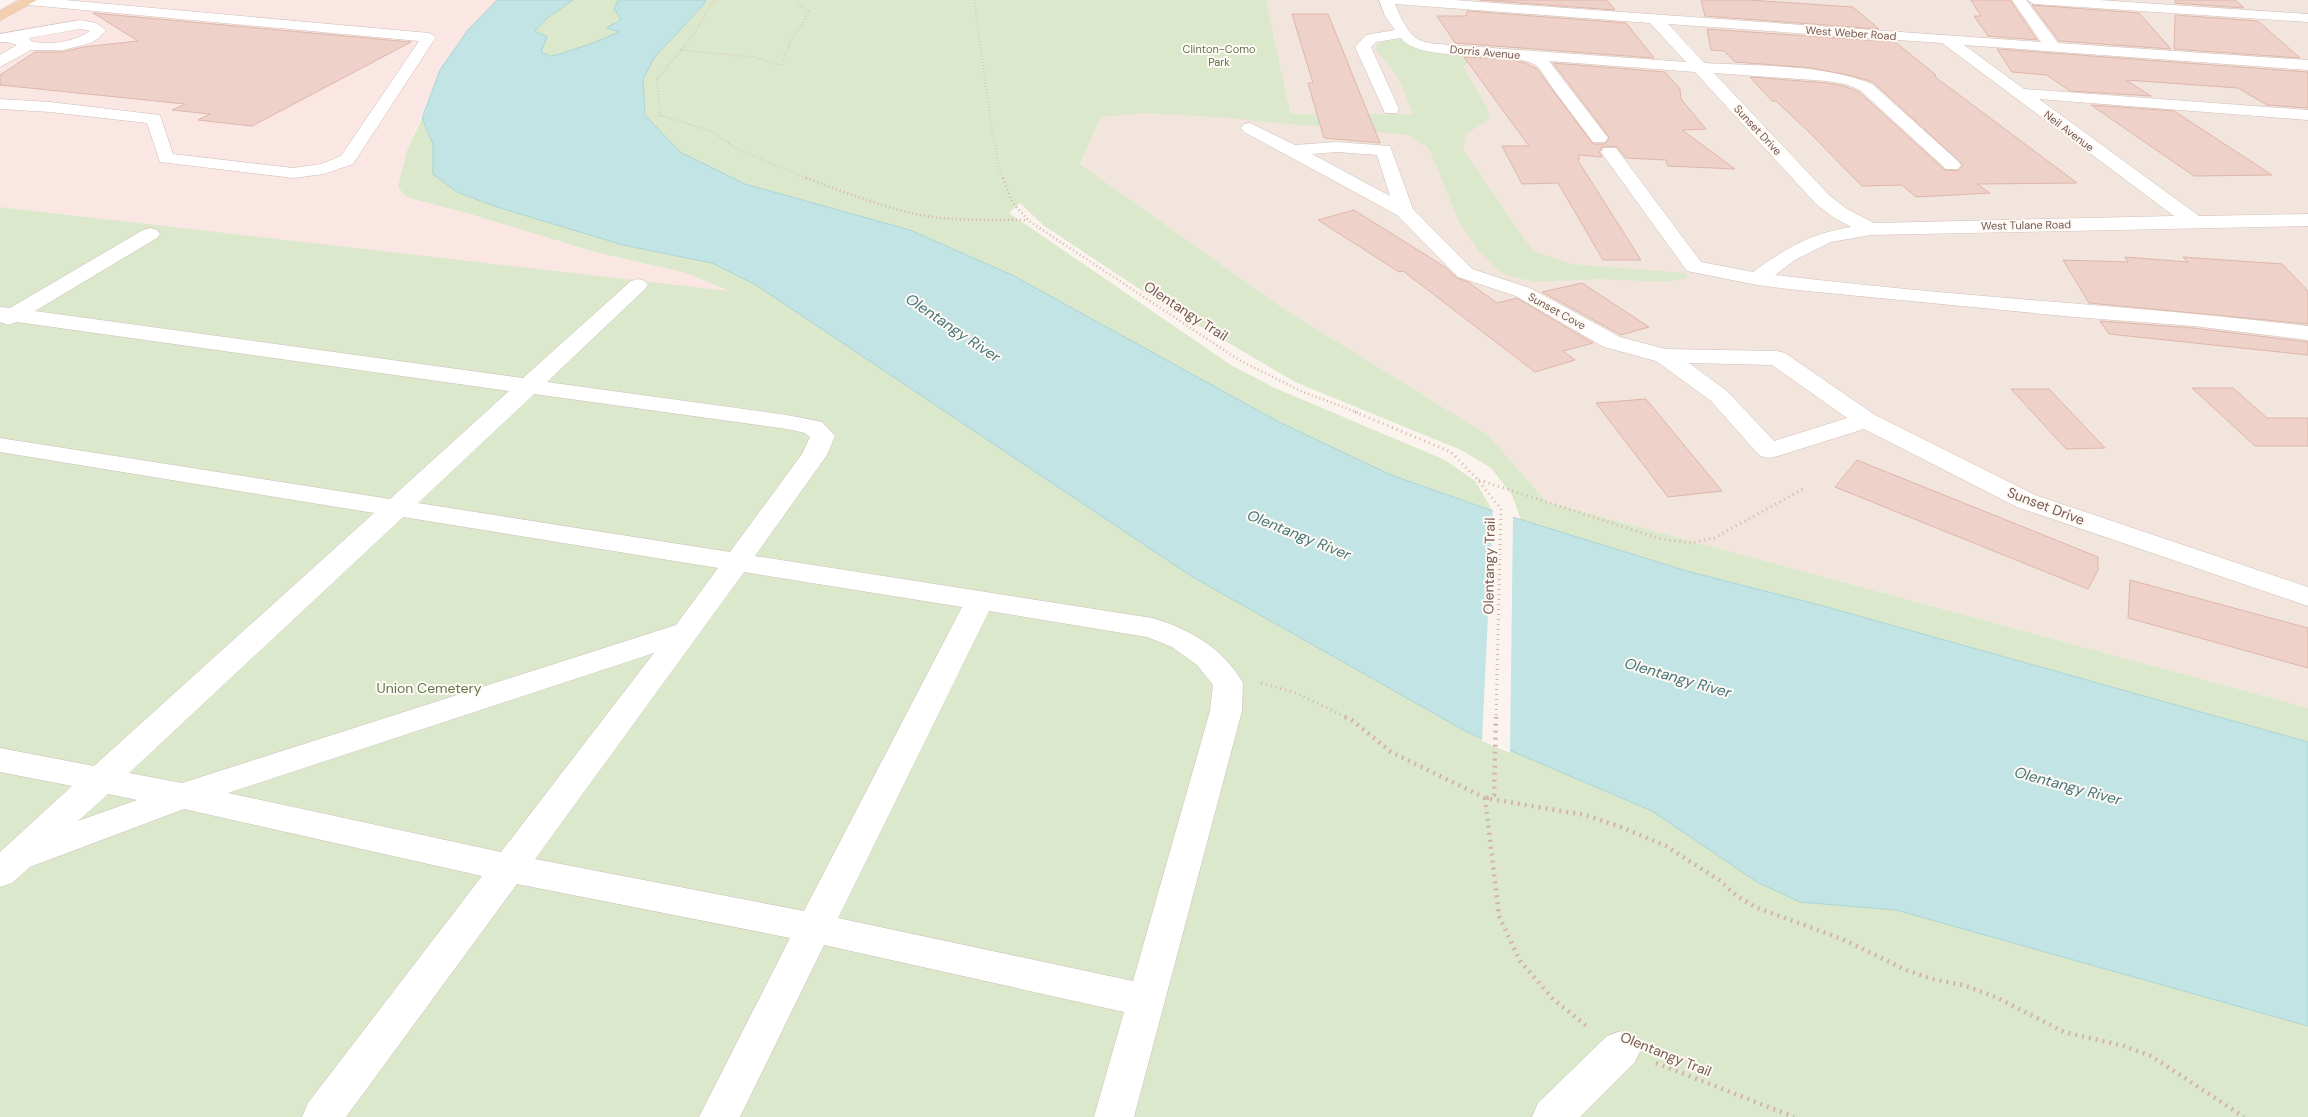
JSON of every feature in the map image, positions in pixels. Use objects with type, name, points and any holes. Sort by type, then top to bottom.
[{"type":"main road","points":[[0,18],[30,0]]},
{"type":"street","points":[[0,104],[50,107],[154,119],[166,158],[293,173],[324,169],[347,160],[429,37],[30,0]]},
{"type":"street","name":"Dorris Avenue","points":[[1386,0],[1392,16],[1404,34],[1412,41],[1424,46],[1523,55],[1543,64],[1694,267],[1757,280],[2064,310],[2193,319],[2308,333]]},
{"type":"street","name":"West Weber Road","points":[[1394,0],[2308,65]]},
{"type":"street","points":[[2019,0],[2053,47]]},
{"type":"street","points":[[2034,0],[2308,18]]},
{"type":"street","points":[[57,27],[93,6]]},
{"type":"street","name":"Sunset Drive","points":[[1656,19],[1698,67],[1823,200],[1840,213],[1871,229]]},
{"type":"street","points":[[0,62],[27,46],[45,47],[70,44],[91,38],[99,30],[90,26],[57,27],[5,38]]},
{"type":"street","points":[[1391,109],[1363,47],[1371,38],[1404,34]]},
{"type":"street","points":[[5,38],[23,40],[23,44],[27,46]]},
{"type":"street","name":"Neil Avenue","points":[[1946,40],[2193,222]]},
{"type":"street","points":[[1523,55],[1827,76],[1859,83],[1952,165]]},
{"type":"street","points":[[2018,93],[2308,115]]},
{"type":"street","name":"Sunset Cove","points":[[1250,128],[1404,212],[1465,273],[1523,292],[1612,342],[1664,356],[1719,396],[1769,450],[1866,420]]},
{"type":"street","points":[[1292,151],[1337,147],[1384,150],[1404,212]]},
{"type":"street","name":"West Tulane Road","points":[[1757,280],[1788,256],[1826,237],[1871,229],[1939,226],[2308,220]]},
{"type":"street","points":[[5,317],[150,234]]},
{"type":"street","points":[[6,865],[638,285]]},
{"type":"street","points":[[5,317],[528,386],[813,427],[822,436],[814,455],[686,632],[322,1117]]},
{"type":"street","name":"Sunset Drive","points":[[1664,356],[1777,358],[1866,420],[2026,501],[2308,596]]},
{"type":"street","points":[[0,445],[1152,628],[1182,640],[1208,658],[1228,683],[1226,712],[1114,1117]]},
{"type":"street","points":[[719,1117],[980,600]]},
{"type":"street","points":[[6,865],[182,796],[686,632]]},
{"type":"street","points":[[0,760],[182,796],[508,868],[814,928],[1146,1000]]},
{"type":"street","points":[[1552,1117],[1621,1049]]},
{"type":"path","points":[[716,0],[709,7],[692,37],[657,78],[660,115],[711,131],[737,148],[786,171],[883,206],[927,216],[972,220],[1028,220]]},
{"type":"path","points":[[680,50],[753,57],[781,65],[787,56],[791,39],[805,23],[808,11],[798,4],[798,0]]},
{"type":"path","name":"Olentangy Trail","points":[[974,0],[999,168],[1012,202],[1028,220],[1239,360],[1303,392],[1372,418],[1451,452],[1478,480],[1501,509],[1502,535],[1494,795],[1486,798],[1499,916],[1520,961],[1553,999],[1608,1043],[1794,1117]]},
{"type":"path","points":[[1478,480],[1661,539],[1691,543],[1714,538],[1805,488]]},
{"type":"path","points":[[1228,683],[1253,681],[1296,694],[1353,721],[1391,752],[1486,798],[1585,815],[1648,838],[1697,864],[1755,908],[1842,939],[1906,970],[1932,979],[1963,985],[1998,998],[2064,1032],[2124,1046],[2151,1056],[2244,1117]]},
{"type":"shaded area","points":[[15,0],[497,0],[468,30],[440,71],[407,150],[398,187],[406,197],[470,214],[595,252],[686,273],[731,292],[0,207],[0,9]]},
{"type":"shaded area","points":[[1266,0],[2308,0],[2308,708],[1547,502],[1488,435],[1281,307],[1080,164],[1108,102],[1292,117]]},
{"type":"green space","points":[[573,0],[618,0],[614,9],[621,19],[615,21],[620,31],[576,50],[551,55],[541,52],[535,32],[546,19]]},
{"type":"green space","name":"Clinton-Como Park","points":[[705,0],[1266,0],[1291,114],[1413,114],[1399,79],[1376,50],[1376,45],[1382,42],[1400,39],[1414,45],[1496,54],[1535,62],[1487,60],[1463,66],[1486,106],[1490,119],[1466,134],[1463,150],[1533,251],[1570,264],[1684,273],[1688,278],[1664,282],[1599,279],[1535,282],[1503,274],[1479,251],[1458,220],[1429,148],[1408,135],[1217,117],[1143,113],[1101,117],[1080,164],[1281,307],[1488,435],[1547,502],[2308,708],[2308,742],[1816,604],[1690,572],[1521,520],[1512,495],[1491,468],[1461,450],[1295,382],[1159,302],[1043,225],[1020,203],[1009,213],[1231,365],[1275,388],[1445,460],[1475,481],[1493,511],[1391,475],[1279,422],[1012,275],[910,230],[745,184],[680,152],[646,116],[642,79],[654,58],[704,4]]},
{"type":"green space","name":"Union Cemetery","points":[[422,118],[433,144],[433,174],[457,192],[497,207],[623,245],[712,263],[756,285],[1191,576],[1467,732],[1652,811],[1757,882],[1800,902],[1896,910],[2308,1026],[2308,1117],[0,1117],[0,207],[729,291],[686,273],[595,252],[470,214],[406,197],[398,187],[407,150]]},
{"type":"water","name":"Olentangy River","points":[[497,0],[573,0],[546,19],[535,31],[547,37],[541,52],[550,56],[593,43],[619,32],[607,28],[621,19],[614,9],[618,0],[705,0],[704,4],[654,58],[643,79],[645,115],[680,152],[745,184],[910,230],[1012,275],[1279,422],[1391,475],[1493,511],[1690,572],[1816,604],[2308,742],[2308,1026],[1896,910],[1800,902],[1757,882],[1652,811],[1467,732],[1191,576],[756,285],[712,263],[623,245],[497,207],[457,192],[433,174],[433,144],[422,118],[440,70],[468,30]]},
{"type":"pier","points":[[1493,509],[1513,515],[1510,753],[1482,741]]},
{"type":"building","points":[[1480,0],[1607,0],[1615,10]]},
{"type":"building","points":[[1701,0],[1749,0],[1853,7],[1879,29],[1705,16]]},
{"type":"building","points":[[1971,0],[2010,0],[2037,40],[1988,36],[1974,16],[1981,16]]},
{"type":"building","points":[[2175,0],[2235,0],[2244,8],[2175,3]]},
{"type":"building","points":[[2032,5],[2139,13],[2171,49],[2059,41]]},
{"type":"building","points":[[1467,11],[1626,23],[1654,58],[1455,43],[1437,16],[1466,16]]},
{"type":"building","points":[[93,13],[411,42],[252,126],[198,120],[210,114],[172,110],[185,104],[0,85],[0,75],[35,52],[63,52],[83,47],[138,41]]},
{"type":"building","points":[[1292,14],[1328,14],[1380,143],[1324,138],[1308,83],[1313,83]]},
{"type":"building","points":[[2175,15],[2258,21],[2300,58],[2174,49]]},
{"type":"building","points":[[1707,29],[1895,42],[1936,75],[1934,76],[2077,183],[1977,184],[1990,193],[1916,197],[1902,185],[1862,186],[1808,131],[1776,101],[1772,101],[1750,77],[1827,83],[1844,86],[1859,92],[1945,170],[1958,171],[1963,165],[1873,82],[1812,68],[1735,62],[1724,51],[1711,50]]},
{"type":"building","points":[[1997,49],[2308,72],[2308,108],[2267,105],[2238,88],[2126,80],[2151,96],[2070,91],[2047,75],[2012,72]]},
{"type":"building","points":[[1464,57],[1508,59],[1525,63],[1537,69],[1593,144],[1605,144],[1609,137],[1553,63],[1665,72],[1680,89],[1681,99],[1706,129],[1682,130],[1735,169],[1668,166],[1666,160],[1626,158],[1616,146],[1602,147],[1599,152],[1602,157],[1578,155],[1580,159],[1577,159],[1641,260],[1603,260],[1558,183],[1522,184],[1502,146],[1529,146]]},
{"type":"building","points":[[2091,105],[2174,111],[2272,175],[2194,176]]},
{"type":"building","points":[[1354,210],[1445,267],[1457,278],[1468,282],[1497,303],[1517,298],[1593,343],[1563,351],[1575,360],[1535,372],[1403,271],[1399,272],[1318,220]]},
{"type":"building","points":[[2125,257],[2188,262],[2183,257],[2282,264],[2308,291],[2308,324],[2089,303],[2063,260],[2128,262]]},
{"type":"building","points":[[1582,283],[1649,327],[1621,335],[1542,292]]},
{"type":"building","points":[[2100,321],[2193,328],[2308,342],[2308,355],[2109,334]]},
{"type":"building","points":[[2192,388],[2233,388],[2267,418],[2308,418],[2308,446],[2255,446]]},
{"type":"building","points":[[2011,389],[2049,389],[2105,448],[2066,449]]},
{"type":"building","points":[[1646,399],[1722,491],[1668,497],[1596,403]]},
{"type":"building","points":[[1857,460],[2098,557],[2098,570],[2088,589],[1835,487]]},
{"type":"building","points":[[2130,580],[2308,628],[2308,668],[2128,618]]}]
